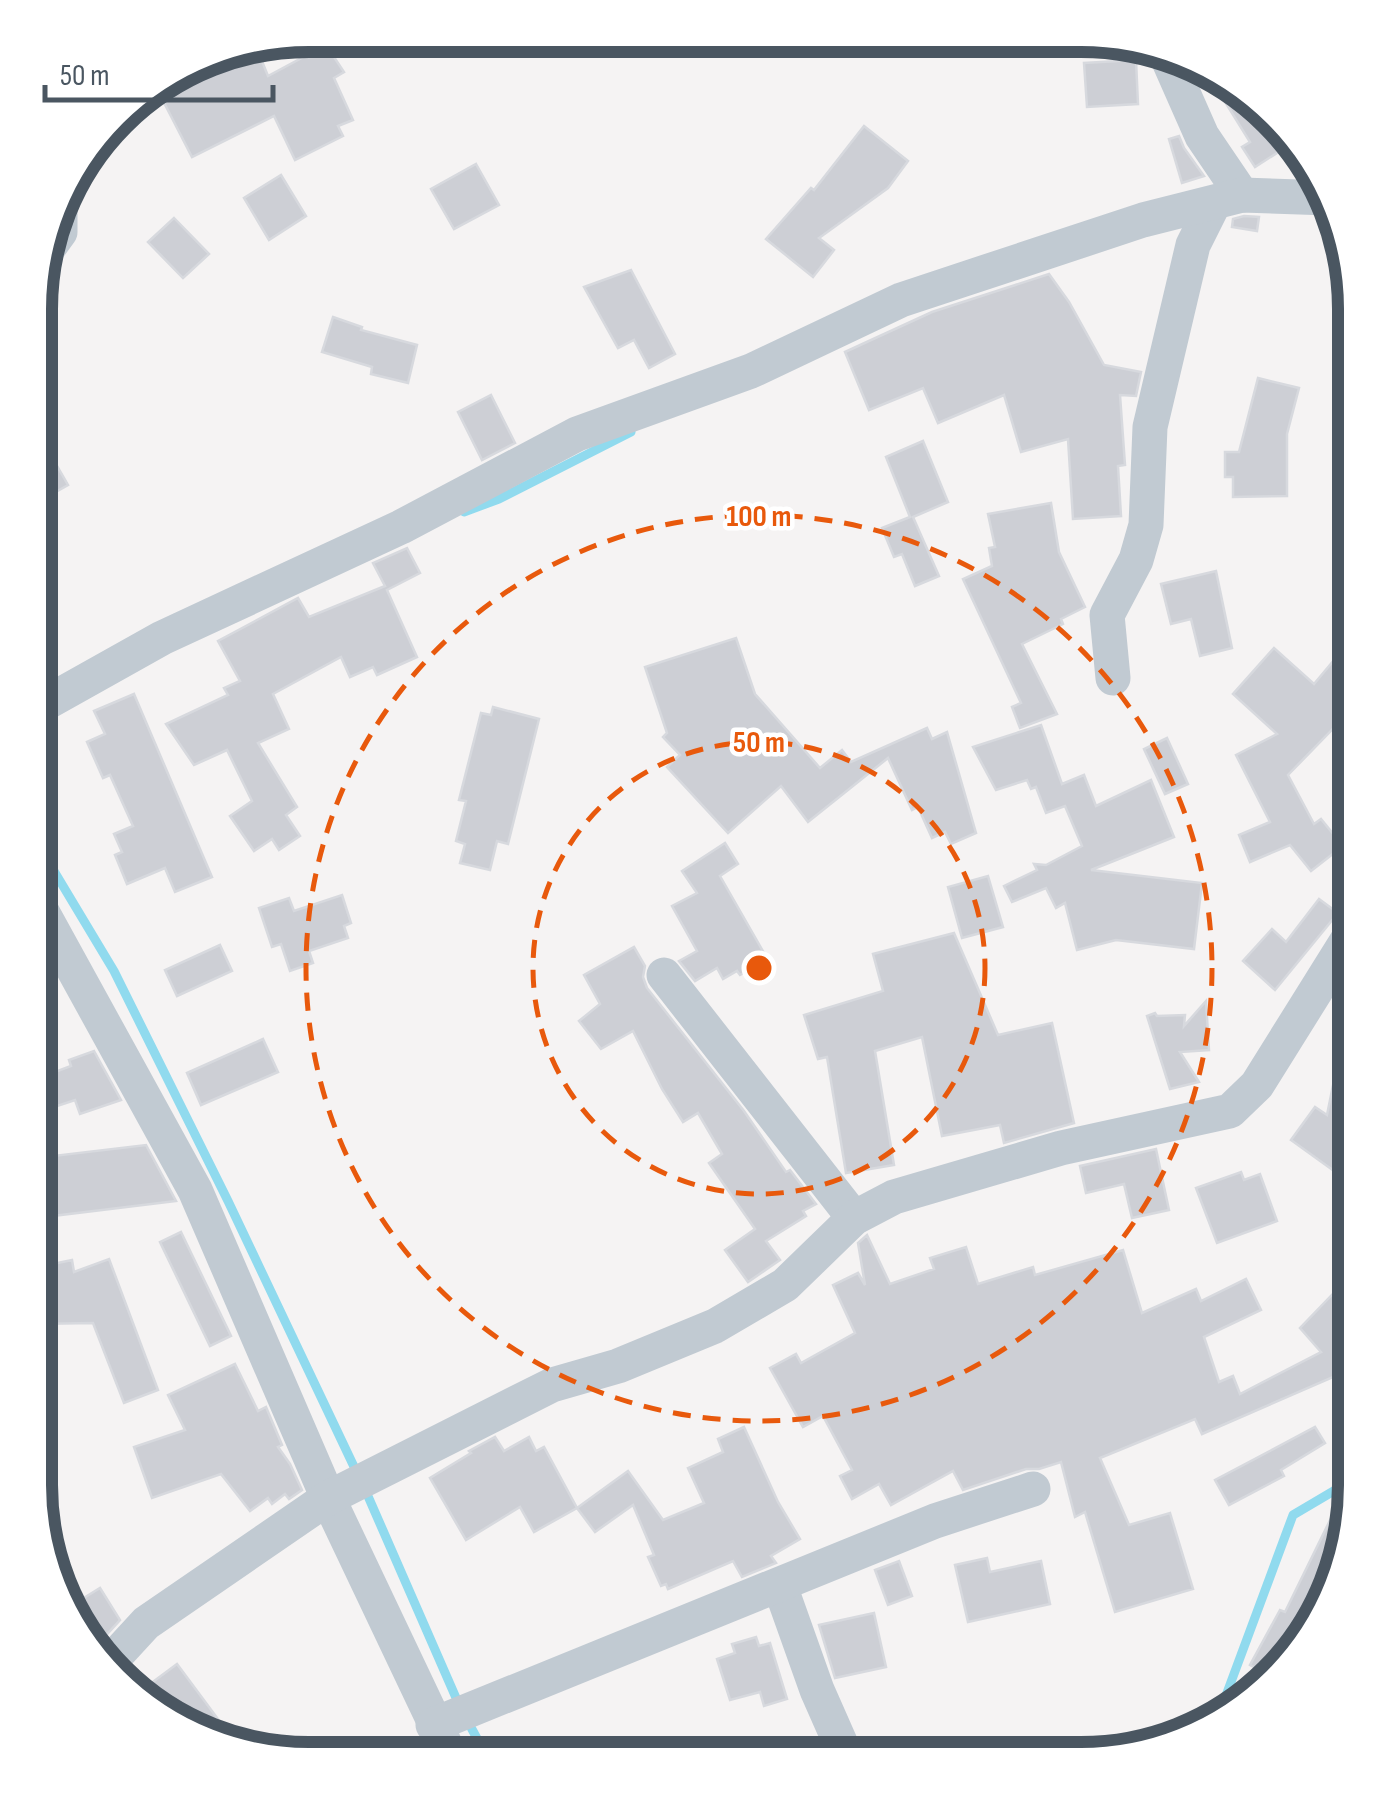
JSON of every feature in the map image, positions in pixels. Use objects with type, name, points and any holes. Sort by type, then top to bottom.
[{"type":"street","points":[[1173,70],[1228,199]]},
{"type":"street","points":[[52,699],[162,638],[400,527],[577,434],[751,370],[902,300],[1143,220],[1228,199],[1312,198]]},
{"type":"street","points":[[1112,678],[1107,616],[1136,560],[1146,525],[1150,427],[1193,246],[1228,199]]},
{"type":"street","points":[[52,930],[195,1190],[328,1498],[442,1741]]},
{"type":"street","points":[[117,1654],[146,1623],[328,1498],[552,1386],[618,1366],[715,1326],[786,1285],[854,1218],[894,1197],[1060,1148],[1230,1110],[1257,1086],[1337,956]]},
{"type":"street","points":[[664,975],[854,1218]]},
{"type":"street","points":[[433,1725],[935,1520],[1033,1489]]},
{"type":"street","points":[[780,1586],[840,1741]]},
{"type":"building","points":[[313,52],[331,52],[344,72],[334,78],[353,120],[338,126],[343,136],[295,160],[274,116],[192,157],[162,99],[181,87],[227,66],[261,58],[268,76]]},
{"type":"building","points":[[1136,60],[1138,104],[1087,107],[1084,63]]},
{"type":"building","points":[[1221,95],[1250,116],[1282,150],[1255,167],[1242,147],[1250,142]]},
{"type":"building","points":[[864,126],[908,161],[888,188],[819,238],[834,250],[813,277],[766,239],[811,188],[814,190]]},
{"type":"building","points":[[1179,136],[1204,176],[1182,183],[1169,139]]},
{"type":"building","points":[[476,164],[499,205],[454,229],[431,189]]},
{"type":"building","points":[[281,175],[306,216],[269,240],[244,198]]},
{"type":"building","points":[[1259,217],[1257,231],[1232,227],[1233,219]]},
{"type":"building","points":[[174,218],[209,254],[183,278],[148,242]]},
{"type":"building","points":[[631,270],[675,354],[649,368],[634,340],[618,348],[584,287]]},
{"type":"building","points":[[1049,274],[1104,365],[1141,372],[1136,396],[1120,395],[1125,465],[1118,466],[1121,516],[1073,519],[1068,439],[1021,452],[1004,395],[938,423],[923,388],[869,410],[845,352],[932,312]]},
{"type":"building","points":[[333,317],[362,327],[361,330],[417,345],[408,383],[371,374],[372,367],[322,352]]},
{"type":"building","points":[[1258,378],[1299,388],[1287,434],[1287,496],[1233,497],[1233,477],[1225,477],[1225,452],[1239,452]]},
{"type":"building","points":[[491,395],[515,443],[482,460],[458,412]]},
{"type":"building","points":[[923,441],[948,502],[913,517],[939,576],[915,586],[902,554],[894,557],[882,528],[910,517],[886,457]]},
{"type":"building","points":[[52,457],[68,485],[52,494]]},
{"type":"building","points":[[1051,503],[1059,552],[1085,607],[1061,619],[1063,624],[1022,644],[1057,714],[1020,728],[1012,707],[1021,703],[963,579],[992,566],[989,548],[995,547],[988,514]]},
{"type":"building","points":[[407,548],[420,573],[387,590],[417,657],[377,675],[373,667],[350,677],[341,657],[273,694],[289,729],[258,743],[297,807],[286,815],[300,836],[279,850],[272,839],[254,851],[230,816],[252,801],[227,750],[194,765],[166,724],[228,695],[224,688],[240,681],[218,641],[298,598],[309,617],[385,586],[373,563]]},
{"type":"building","points":[[1216,571],[1232,648],[1200,656],[1191,619],[1171,624],[1161,584]]},
{"type":"building","points":[[736,638],[755,694],[820,768],[842,750],[851,762],[927,728],[932,739],[947,732],[976,833],[951,844],[945,832],[932,838],[918,807],[912,810],[888,758],[808,822],[781,786],[728,833],[667,767],[680,755],[663,737],[667,733],[645,667]]},
{"type":"building","points":[[1274,648],[1314,684],[1338,656],[1338,724],[1288,775],[1314,824],[1321,819],[1338,839],[1338,850],[1311,871],[1290,845],[1250,862],[1239,835],[1270,822],[1236,755],[1277,734],[1233,694]]},
{"type":"building","points":[[134,694],[212,877],[175,892],[165,868],[127,884],[115,855],[122,852],[114,834],[133,826],[110,775],[103,778],[87,742],[105,734],[94,711]]},
{"type":"building","points":[[493,707],[539,719],[508,844],[497,841],[490,870],[460,863],[465,844],[456,841],[466,801],[459,800],[481,713],[491,715]]},
{"type":"building","points":[[1041,725],[1062,784],[1084,775],[1096,806],[1151,780],[1174,837],[1091,870],[1202,883],[1194,949],[1116,940],[1077,950],[1065,903],[1056,908],[1046,888],[1012,902],[1004,886],[1037,870],[1034,864],[1046,865],[1082,846],[1065,806],[1046,813],[1036,787],[1031,789],[1027,780],[996,790],[973,747]]},
{"type":"building","points":[[1167,738],[1188,784],[1165,794],[1144,749]]},
{"type":"building","points":[[725,843],[738,864],[720,876],[768,960],[740,975],[737,971],[723,979],[717,968],[695,981],[679,961],[697,951],[672,906],[697,893],[682,871]]},
{"type":"building","points":[[988,876],[1003,927],[962,938],[948,887]]},
{"type":"building","points":[[342,895],[351,923],[344,926],[348,938],[309,951],[313,963],[290,971],[281,944],[272,947],[259,908],[289,898],[294,911]]},
{"type":"building","points":[[1319,899],[1337,913],[1275,990],[1243,961],[1272,929],[1286,942]]},
{"type":"building","points":[[954,933],[998,1035],[1052,1023],[1074,1123],[1004,1143],[1000,1125],[942,1136],[922,1037],[875,1051],[894,1165],[846,1173],[827,1057],[818,1059],[804,1015],[883,991],[873,954]]},
{"type":"building","points":[[220,945],[232,971],[177,996],[165,970]]},
{"type":"building","points":[[634,947],[645,966],[647,988],[744,1111],[786,1172],[790,1170],[816,1204],[803,1211],[806,1216],[766,1241],[780,1260],[748,1282],[725,1250],[755,1229],[709,1163],[722,1154],[698,1113],[683,1122],[633,1031],[601,1049],[579,1021],[600,1004],[584,975]]},
{"type":"building","points":[[1206,1001],[1209,1050],[1180,1052],[1199,1082],[1170,1089],[1147,1016],[1185,1015],[1184,1026]]},
{"type":"building","points":[[263,1039],[278,1072],[201,1105],[187,1073]]},
{"type":"building","points":[[94,1051],[121,1100],[80,1114],[75,1100],[52,1108],[52,1073],[71,1066],[69,1060]]},
{"type":"building","points":[[1337,1064],[1337,1173],[1291,1140],[1315,1107],[1327,1115]]},
{"type":"building","points":[[146,1145],[176,1201],[52,1216],[52,1156]]},
{"type":"building","points":[[1156,1149],[1169,1210],[1132,1218],[1124,1184],[1086,1193],[1080,1166]]},
{"type":"building","points":[[1241,1172],[1244,1180],[1260,1174],[1277,1221],[1217,1243],[1196,1188]]},
{"type":"building","points":[[181,1232],[231,1336],[210,1346],[160,1242]]},
{"type":"building","points":[[867,1235],[890,1284],[934,1269],[930,1258],[966,1247],[978,1284],[1033,1267],[1035,1275],[1123,1250],[1142,1313],[1196,1289],[1201,1301],[1246,1279],[1261,1310],[1204,1337],[1219,1382],[1233,1376],[1240,1394],[1321,1352],[1300,1328],[1337,1289],[1337,1375],[1202,1434],[1195,1419],[1100,1458],[1129,1525],[1170,1513],[1193,1589],[1115,1612],[1085,1512],[1075,1517],[1061,1462],[963,1490],[953,1471],[891,1505],[879,1484],[852,1499],[840,1476],[852,1470],[823,1416],[803,1427],[770,1368],[796,1354],[801,1363],[855,1333],[833,1285],[858,1273],[865,1285],[858,1243]]},
{"type":"building","points":[[109,1259],[158,1390],[124,1403],[93,1323],[52,1324],[52,1264],[72,1260],[74,1272]]},
{"type":"building","points":[[235,1364],[258,1411],[266,1407],[282,1445],[278,1447],[302,1490],[289,1499],[285,1494],[272,1504],[268,1498],[250,1511],[221,1474],[152,1498],[134,1447],[185,1430],[168,1395]]},
{"type":"building","points":[[744,1427],[778,1502],[800,1539],[771,1556],[776,1563],[742,1577],[733,1561],[668,1589],[666,1584],[661,1586],[648,1557],[654,1555],[633,1505],[595,1532],[577,1508],[628,1471],[663,1520],[704,1503],[688,1468],[723,1452],[718,1439]]},
{"type":"building","points":[[1315,1427],[1325,1443],[1281,1470],[1284,1476],[1229,1505],[1215,1480]]},
{"type":"building","points":[[495,1437],[504,1451],[529,1437],[536,1451],[544,1447],[577,1508],[534,1532],[520,1507],[466,1540],[430,1478]]},
{"type":"building","points":[[1336,1508],[1329,1551],[1303,1613],[1262,1666],[1258,1669],[1250,1665],[1280,1610],[1285,1612]]},
{"type":"building","points":[[987,1558],[990,1572],[1041,1561],[1050,1604],[968,1622],[955,1565]]},
{"type":"building","points":[[899,1561],[912,1596],[888,1605],[875,1570]]},
{"type":"building","points":[[100,1588],[120,1620],[104,1638],[81,1600]]},
{"type":"building","points":[[874,1613],[886,1667],[835,1678],[819,1625]]},
{"type":"building","points":[[756,1637],[759,1646],[770,1643],[787,1699],[764,1706],[760,1692],[730,1700],[717,1659],[735,1653],[732,1644]]},
{"type":"building","points":[[177,1664],[223,1727],[181,1707],[149,1685]]},
{"type":"waterway","points":[[464,512],[499,499],[631,432]]},
{"type":"waterway","points":[[52,868],[114,971],[357,1473]]},
{"type":"waterway","points":[[364,1487],[460,1707]]},
{"type":"waterway","points":[[1226,1695],[1293,1515],[1337,1489]]},
{"type":"waterway","points":[[467,1720],[478,1741]]}]
